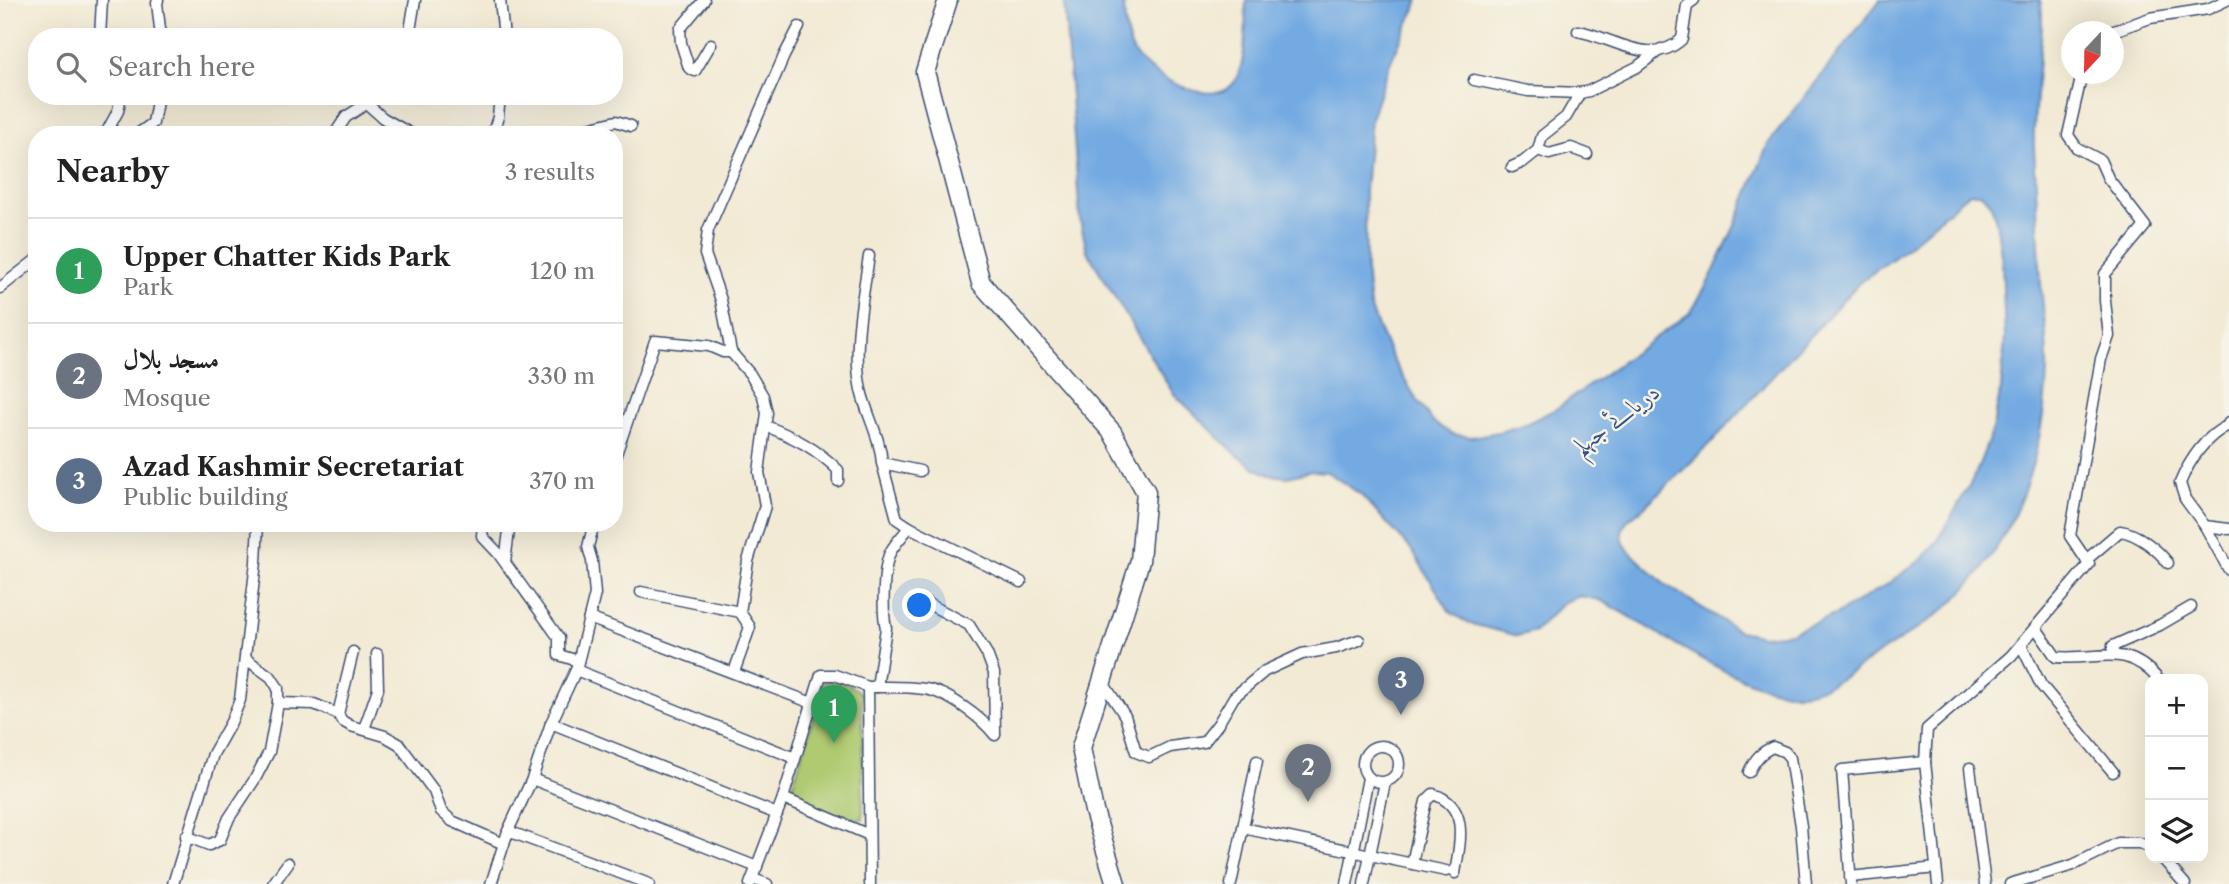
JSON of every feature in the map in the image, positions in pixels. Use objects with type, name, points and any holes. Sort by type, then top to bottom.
[{"type":"highway","points":[[948,0],[925,72],[981,283],[1112,432],[1146,492],[1140,561],[1081,748],[1094,811],[1116,884]]},
{"type":"street","points":[[101,28],[103,0]]},
{"type":"street","points":[[158,0],[160,28]]},
{"type":"street","points":[[410,28],[415,0]]},
{"type":"street","points":[[500,0],[503,28]]},
{"type":"street","points":[[704,0],[680,29],[681,43],[689,68],[695,71],[711,44]]},
{"type":"street","points":[[1578,32],[1602,37],[1639,51],[1661,49],[1682,39],[1687,5],[1694,0]]},
{"type":"street","points":[[2124,27],[2150,18],[2208,9],[2225,1]]},
{"type":"street","points":[[734,672],[750,627],[740,612],[748,561],[765,506],[759,472],[768,413],[763,397],[750,374],[731,352],[721,300],[705,254],[708,230],[799,27]]},
{"type":"street","points":[[1474,80],[1528,90],[1580,93],[1637,66],[1661,49]]},
{"type":"street","points":[[1938,884],[1925,762],[1927,729],[2011,656],[2089,564],[2070,536],[2101,359],[2109,336],[2105,274],[2145,226],[2108,178],[2100,160],[2077,148],[2068,135],[2080,84]]},
{"type":"street","points":[[1512,167],[1538,150],[1542,136],[1566,117],[1580,93]]},
{"type":"street","points":[[110,126],[119,105]]},
{"type":"street","points":[[149,126],[153,123],[156,105]]},
{"type":"street","points":[[340,126],[345,117],[363,105]]},
{"type":"street","points":[[368,105],[397,126]]},
{"type":"street","points":[[495,126],[499,105]]},
{"type":"street","points":[[596,126],[616,121],[631,125]]},
{"type":"street","points":[[1538,150],[1549,154],[1571,148],[1587,154]]},
{"type":"street","points":[[870,256],[860,318],[861,391],[880,443],[897,519],[1021,582]]},
{"type":"street","points":[[0,288],[28,267]]},
{"type":"street","points":[[623,434],[655,341],[709,345],[723,352],[731,352]]},
{"type":"street","points":[[2229,424],[2216,431],[2187,467],[2180,483],[2185,499],[2229,570]]},
{"type":"street","points":[[766,426],[791,436],[823,455],[838,470],[838,481]]},
{"type":"street","points":[[883,463],[920,471]]},
{"type":"street","points":[[2204,526],[2229,529]]},
{"type":"street","points":[[870,884],[872,687],[887,628],[884,619],[890,552],[909,527]]},
{"type":"street","points":[[2086,560],[2119,531],[2131,533],[2168,563]]},
{"type":"street","points":[[173,884],[213,754],[240,700],[256,562],[257,532]]},
{"type":"street","points":[[482,532],[482,536],[505,562],[559,638],[559,655],[577,666],[795,758]]},
{"type":"street","points":[[505,562],[509,532]]},
{"type":"street","points":[[491,884],[508,831],[577,666],[594,594],[589,547],[592,532]]},
{"type":"street","points":[[641,592],[740,612]]},
{"type":"street","points":[[767,884],[752,881],[783,798],[821,676],[835,675],[872,687],[928,689],[955,702],[988,726],[995,735],[994,673],[988,654],[969,625],[919,599]]},
{"type":"street","points":[[2113,655],[2113,646],[2160,625],[2190,607]]},
{"type":"street","points":[[589,618],[812,703]]},
{"type":"street","points":[[2036,628],[2056,657],[2124,656],[2145,665],[2153,674]]},
{"type":"street","points":[[1102,681],[1125,716],[1136,752],[1149,757],[1170,747],[1203,741],[1218,724],[1234,697],[1265,671],[1302,654],[1336,648],[1359,640]]},
{"type":"street","points":[[2021,645],[2041,685],[2113,772]]},
{"type":"street","points":[[338,714],[353,652]]},
{"type":"street","points":[[363,729],[378,690],[377,654]]},
{"type":"street","points":[[186,836],[209,845],[220,840],[229,818],[270,752],[278,688],[271,677],[246,659]]},
{"type":"street","points":[[278,703],[314,704],[338,714],[342,720],[399,744],[434,792],[441,811],[452,821],[504,844]]},
{"type":"street","points":[[551,723],[777,814]]},
{"type":"street","points":[[1347,884],[1368,778],[1363,768],[1364,756],[1372,748],[1383,746],[1394,752],[1399,763],[1395,775],[1385,782],[1368,778]]},
{"type":"street","points":[[1749,772],[1763,751],[1773,747],[1785,752],[1790,758],[1801,826],[1806,884]]},
{"type":"street","points":[[1231,884],[1257,761]]},
{"type":"street","points":[[1925,762],[1842,770],[1851,880],[1936,868]]},
{"type":"street","points":[[1970,768],[1984,884]]},
{"type":"street","points":[[532,779],[757,867]]},
{"type":"street","points":[[1364,884],[1385,782]]},
{"type":"street","points":[[1243,828],[1450,872],[1461,828],[1455,810],[1447,799],[1433,794],[1426,801],[1412,863]]},
{"type":"street","points":[[783,798],[869,835]]},
{"type":"street","points":[[508,831],[649,884]]},
{"type":"street","points":[[2010,884],[2073,865],[2118,843],[2139,843],[2145,846]]},
{"type":"street","points":[[273,884],[288,863]]},
{"type":"street","points":[[2166,863],[2185,884]]},
{"type":"green space","points":[[824,682],[848,685],[862,695],[863,819],[824,813],[805,804],[791,791]]},
{"type":"water","name":"دریائے جہلم","points":[[1064,0],[1124,0],[1129,41],[1141,62],[1180,86],[1210,93],[1222,91],[1232,85],[1241,68],[1245,44],[1246,0],[1419,0],[1390,63],[1371,119],[1365,191],[1366,270],[1370,306],[1393,360],[1433,422],[1452,434],[1471,437],[1499,432],[1526,424],[1556,409],[1691,312],[1736,223],[1768,144],[1880,0],[2040,0],[2042,29],[2034,147],[2047,369],[2040,431],[2024,491],[1998,546],[1960,595],[1923,625],[1852,672],[1817,690],[1794,693],[1771,689],[1746,680],[1695,655],[1600,600],[1580,596],[1564,602],[1535,631],[1518,636],[1468,623],[1450,612],[1411,549],[1360,494],[1327,472],[1312,471],[1288,477],[1269,475],[1255,468],[1237,455],[1173,393],[1087,251],[1080,220]],"holes":[[[1969,193],[1980,193],[1990,202],[2002,261],[2005,337],[2001,389],[1992,431],[1975,475],[1939,539],[1922,559],[1886,585],[1835,615],[1790,633],[1763,636],[1739,631],[1663,583],[1629,551],[1622,540],[1622,531],[1627,521],[1710,444],[1860,282],[1899,254]]]},
{"type":"place","name":"Azad Kashmir Secretariat","points":[[1401,715]]},
{"type":"place","name":"Upper Chatter Kids Park","points":[[834,743]]},
{"type":"place","name":"مسجد بلال","points":[[1308,802]]}]
